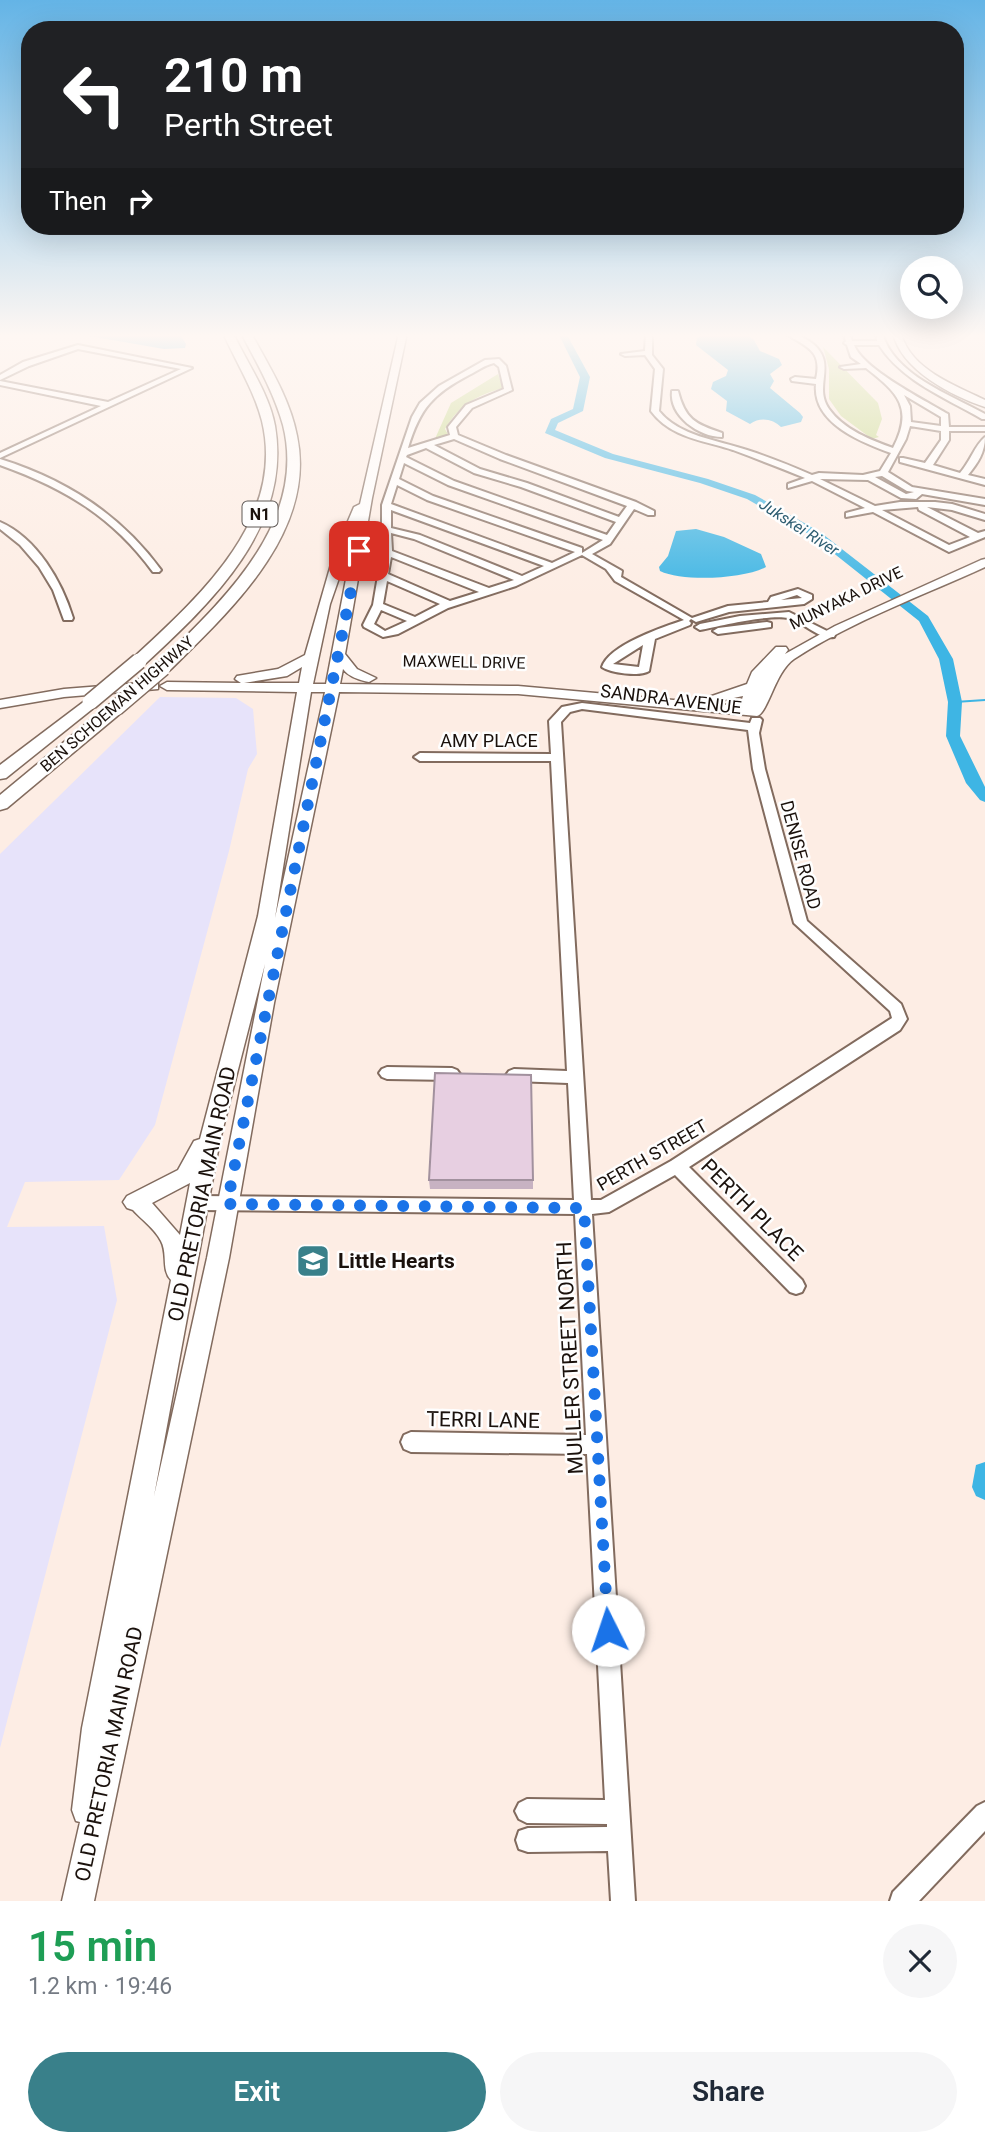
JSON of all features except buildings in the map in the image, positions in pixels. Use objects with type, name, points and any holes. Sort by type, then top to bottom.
[{"type":"highway","name":"BEN SCHOEMAN HIGHWAY","points":[[0,774],[139,661],[197,607],[233,562],[268,496],[273,468],[268,422]]},
{"type":"highway","name":"BEN SCHOEMAN HIGHWAY","points":[[0,804],[163,668],[206,626],[257,566],[290,496],[293,468],[287,422]]},
{"type":"main road","name":"OLD PRETORIA MAIN ROAD","points":[[78,1900],[96,1728],[222,1089],[259,954],[313,656],[334,568],[376,502],[389,422]]},
{"type":"main road","name":"OLD PRETORIA MAIN ROAD","points":[[78,1900],[227,1204],[265,1003],[326,724],[366,513],[376,502]]},
{"type":"main road","name":"MUNYAKA DRIVE","points":[[752,716],[751,687],[771,658],[985,553]]},
{"type":"main road","name":"MUNYAKA DRIVE","points":[[929,582],[985,563]]},
{"type":"main road","name":"MUNYAKA DRIVE","points":[[752,716],[779,666],[824,632]]},
{"type":"main road","points":[[338,653],[352,672],[372,683]]},
{"type":"main road","points":[[228,680],[282,673],[313,656]]},
{"type":"main road","name":"MAXWELL DRIVE","points":[[0,704],[74,691],[228,680],[308,684]]},
{"type":"main road","name":"MAXWELL DRIVE","points":[[167,686],[273,688],[332,683],[530,680],[710,699],[752,716]]},
{"type":"main road","points":[[326,724],[341,700],[372,683]]},
{"type":"main road","name":"MAXWELL DRIVE","points":[[372,683],[518,690],[752,716]]},
{"type":"main road","points":[[710,699],[733,695],[751,687]]},
{"type":"main road","points":[[273,688],[291,699],[300,719]]},
{"type":"main road","points":[[170,1345],[177,1252],[171,1235],[136,1202],[170,1185],[192,1167],[222,1089]]},
{"type":"street","points":[[0,459],[76,422]]},
{"type":"street","points":[[376,502],[396,481],[411,422]]},
{"type":"street","points":[[454,436],[452,427],[455,422]]},
{"type":"street","points":[[666,422],[812,478],[949,549],[981,536]]},
{"type":"street","points":[[691,422],[824,476]]},
{"type":"street","points":[[838,422],[860,437],[895,452]]},
{"type":"street","points":[[928,466],[939,453],[947,429],[946,422]]},
{"type":"street","points":[[884,478],[909,424],[972,431],[985,429]]},
{"type":"street","points":[[962,476],[973,464],[985,439],[972,431]]},
{"type":"street","points":[[402,455],[454,436],[501,458],[633,504],[651,513]]},
{"type":"street","points":[[427,445],[477,471],[522,484],[621,521]]},
{"type":"street","points":[[402,455],[451,483],[609,539]]},
{"type":"street","points":[[0,459],[98,509],[130,537],[156,570]]},
{"type":"street","points":[[903,460],[985,482]]},
{"type":"street","points":[[522,484],[558,463]]},
{"type":"street","points":[[791,486],[824,476],[884,478],[981,536]]},
{"type":"street","points":[[396,481],[423,495],[583,553],[695,624],[806,622],[824,632]]},
{"type":"street","points":[[911,494],[985,504]]},
{"type":"street","points":[[911,494],[968,509],[985,517]]},
{"type":"street","points":[[849,515],[911,494],[963,498],[985,504]]},
{"type":"street","points":[[376,502],[386,529],[387,552],[377,605],[368,625],[383,634],[394,632],[448,604],[522,580],[583,553],[609,539],[633,504]]},
{"type":"street","points":[[376,502],[552,566]]},
{"type":"street","points":[[0,525],[27,547],[46,568],[68,618]]},
{"type":"street","points":[[386,529],[522,580]]},
{"type":"street","points":[[461,555],[478,537]]},
{"type":"street","points":[[387,552],[489,592]]},
{"type":"street","points":[[382,575],[448,604]]},
{"type":"street","points":[[650,636],[695,624],[728,609],[772,604]]},
{"type":"street","points":[[377,605],[416,621]]},
{"type":"street","name":"SANDRA AVENUE","points":[[582,706],[752,716]]},
{"type":"street","name":"MULLER STREET NORTH","points":[[582,706],[566,709],[555,721],[623,1901]]},
{"type":"street","name":"DENISE ROAD","points":[[752,716],[759,769],[801,923],[897,1008],[900,1018],[895,1026]]},
{"type":"street","name":"AMY PLACE","points":[[420,757],[557,758]]},
{"type":"street","name":"PERTH STREET","points":[[198,1203],[584,1208],[616,1202],[895,1026]]},
{"type":"street","points":[[387,1073],[468,1074]]},
{"type":"street","points":[[495,1075],[575,1077]]},
{"type":"street","name":"PERTH PLACE","points":[[677,1166],[796,1286]]},
{"type":"street","name":"TERRI LANE","points":[[411,1442],[597,1445]]},
{"type":"street","points":[[527,1811],[619,1812]]},
{"type":"street","points":[[904,1901],[985,1814]]},
{"type":"street","points":[[528,1840],[621,1839]]},
{"type":"shaded area","points":[[160,697],[236,698],[253,709],[257,754],[248,769],[229,851],[155,1125],[119,1180],[25,1182],[7,1227],[104,1226],[117,1300],[0,1748],[0,854]]},
{"type":"green space","points":[[443,422],[450,422],[445,429],[449,436],[434,441]]},
{"type":"green space","points":[[849,422],[881,422],[876,435],[879,437],[872,439]]},
{"type":"water","points":[[774,422],[801,422],[781,427]]},
{"type":"water","points":[[696,529],[724,537],[761,554],[766,567],[743,574],[713,578],[683,577],[660,571],[659,567],[668,556],[676,531]]},
{"type":"waterway","name":"Jukskei River","points":[[554,422],[549,431],[609,456],[704,481],[751,497],[816,534],[924,619],[946,659],[955,702],[953,736],[974,783],[985,797]]},
{"type":"waterway","points":[[955,702],[985,700]]},
{"type":"waterway","name":"Jukskei River","points":[[985,1474],[985,1487]]},
{"type":"place","name":"Little Hearts","points":[[313,1261]]},
{"type":"route","points":[[359,551],[332,678],[326,724],[265,1003],[227,1204],[584,1208],[608,1630]]}]
